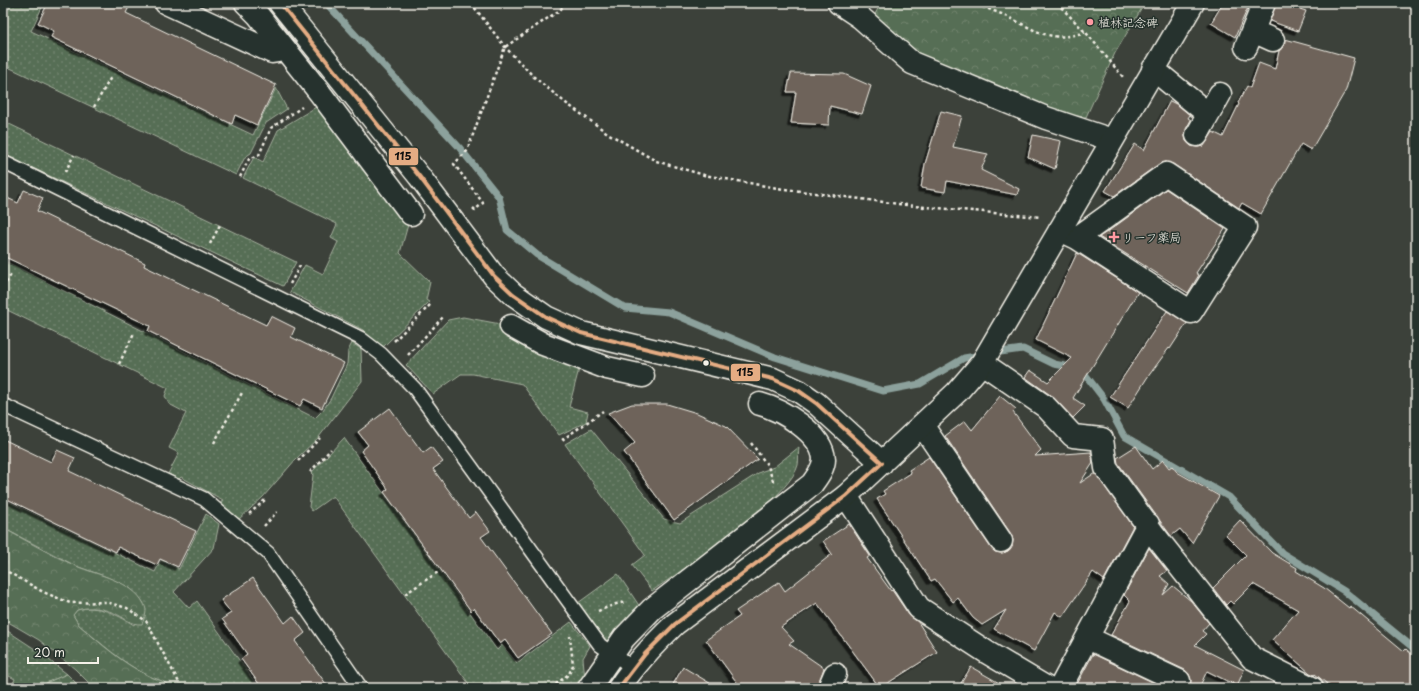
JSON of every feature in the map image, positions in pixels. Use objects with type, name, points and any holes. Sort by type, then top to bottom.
[{"type":"street","points":[[166,3],[272,52],[285,50]]},
{"type":"street","points":[[246,3],[258,15],[320,93],[410,214]]},
{"type":"street","points":[[280,3],[419,176],[494,276],[513,294],[546,317],[581,333],[773,379],[799,391],[816,403],[882,463]]},
{"type":"street","points":[[839,3],[860,17],[912,63],[1046,118],[1112,140]]},
{"type":"street","points":[[619,688],[653,644],[675,624],[846,496],[957,392],[982,363],[1068,229],[1112,140],[1193,3]]},
{"type":"street","points":[[1264,3],[1249,39],[1273,40]]},
{"type":"street","points":[[1154,69],[1208,114]]},
{"type":"street","points":[[1197,135],[1220,94]]},
{"type":"street","points":[[1166,174],[1245,227],[1191,312],[1068,229],[1166,174]]},
{"type":"street","points":[[511,326],[543,344],[607,368],[643,376]]},
{"type":"street","points":[[982,363],[1046,407],[1073,436],[1102,439],[1106,468],[1148,524],[1153,533],[1252,658],[1312,688]]},
{"type":"street","points":[[589,688],[612,653],[624,638],[652,609],[812,484],[820,474],[824,459],[819,443],[800,424],[770,407],[760,404]]},
{"type":"street","points":[[922,425],[1001,541]]},
{"type":"street","points":[[846,496],[919,608],[988,653],[1047,688]]},
{"type":"street","points":[[1060,688],[1148,524]]},
{"type":"street","points":[[1088,638],[1179,681]]},
{"type":"lane","points":[[3,162],[360,338],[379,352],[416,389],[600,645],[633,668]]},
{"type":"lane","points":[[3,405],[204,499],[268,553],[361,688]]},
{"type":"path","points":[[471,3],[505,47],[534,77],[567,104],[609,134],[656,161],[704,175],[777,188],[914,206],[1068,229]]},
{"type":"path","points":[[470,204],[475,210],[483,203],[454,164],[467,152],[505,47],[560,10],[566,3]]},
{"type":"path","points":[[971,3],[1006,15],[1031,29],[1058,37],[1072,36],[1085,32]]},
{"type":"path","points":[[1057,3],[1085,32],[1121,75]]},
{"type":"path","points":[[94,107],[111,77]]},
{"type":"path","points":[[240,177],[250,159],[259,155],[271,128],[320,93]]},
{"type":"path","points":[[3,288],[12,273]]},
{"type":"path","points":[[394,342],[431,304]]},
{"type":"path","points":[[403,360],[444,316]]},
{"type":"path","points":[[119,364],[134,333]]},
{"type":"path","points":[[214,443],[243,391]]},
{"type":"path","points":[[562,440],[603,411]]},
{"type":"path","points":[[298,461],[320,438]]},
{"type":"path","points":[[751,443],[768,466],[782,507]]},
{"type":"path","points":[[310,472],[331,449]]},
{"type":"path","points":[[248,516],[265,500]]},
{"type":"path","points":[[261,528],[278,512]]},
{"type":"path","points":[[3,569],[44,592],[70,603],[106,602],[127,608],[146,621],[182,688]]},
{"type":"path","points":[[405,594],[438,572]]},
{"type":"green space","points":[[3,3],[44,3],[31,31],[253,135],[276,88],[287,109],[266,123],[251,153],[245,157],[236,175],[8,67],[3,77]]},
{"type":"green space","points":[[881,3],[1145,3],[1115,53],[1086,117],[1048,113],[914,59],[874,16]]},
{"type":"green space","points":[[326,101],[411,214],[400,253],[430,282],[426,300],[429,302],[382,348],[363,330],[290,292],[305,265],[323,274],[338,242],[331,238],[337,224],[243,178],[254,157],[263,162],[278,130]]},
{"type":"green space","points":[[3,121],[296,262],[283,286],[3,154]]},
{"type":"green space","points":[[3,260],[315,418],[323,410],[331,398],[347,364],[348,351],[352,343],[361,349],[362,381],[319,437],[296,459],[263,497],[238,520],[220,504],[223,500],[181,477],[179,479],[168,474],[179,453],[169,448],[186,413],[169,404],[165,396],[168,388],[3,308]]},
{"type":"green space","points":[[463,317],[511,326],[579,369],[569,407],[588,412],[586,422],[559,435],[522,384],[473,374],[461,374],[433,394],[406,365],[448,320]]},
{"type":"green space","points":[[591,429],[664,519],[680,523],[760,472],[774,467],[799,447],[798,465],[793,476],[783,489],[754,517],[697,563],[687,567],[652,591],[632,565],[645,555],[565,444]]},
{"type":"green space","points":[[344,438],[497,650],[502,645],[517,663],[571,622],[590,646],[583,658],[585,680],[580,688],[472,688],[333,496],[312,511],[309,507],[313,475],[311,473]]},
{"type":"green space","points":[[3,499],[155,572],[161,560],[179,569],[206,514],[219,524],[214,548],[174,592],[189,608],[197,601],[259,688],[171,688],[166,683],[150,677],[120,658],[79,625],[73,615],[77,610],[85,608],[100,609],[114,614],[134,625],[144,603],[130,588],[107,577],[76,566],[3,528]]},
{"type":"green space","points":[[3,528],[67,562],[123,584],[139,596],[146,609],[142,624],[134,623],[114,613],[96,608],[77,610],[73,615],[79,625],[120,659],[150,677],[166,683],[171,688],[94,688],[75,669],[39,640],[3,619]]},
{"type":"green space","points":[[618,574],[642,610],[609,644],[578,603]]},
{"type":"green space","points":[[3,628],[35,649],[67,674],[48,682],[40,688],[11,688],[15,679],[3,673]]},
{"type":"green space","points":[[67,674],[81,688],[40,688],[48,682]]},
{"type":"building","points":[[48,3],[131,3],[126,13],[276,85],[257,125],[235,115],[232,124],[51,37],[54,31],[38,23]]},
{"type":"building","points":[[1223,3],[1250,3],[1235,37],[1211,23]]},
{"type":"building","points":[[1276,3],[1302,3],[1300,9],[1306,11],[1298,31],[1270,21]]},
{"type":"building","points":[[1285,39],[1354,58],[1346,90],[1311,150],[1301,144],[1261,214],[1242,203],[1239,208],[1173,164],[1166,162],[1159,164],[1114,196],[1105,191],[1135,144],[1144,150],[1170,101],[1178,105],[1190,115],[1188,118],[1191,120],[1186,129],[1185,136],[1186,141],[1191,146],[1204,146],[1213,132],[1223,137],[1247,86],[1250,88],[1259,63],[1275,69],[1279,51],[1284,45]]},
{"type":"building","points":[[791,73],[844,74],[871,86],[862,114],[830,106],[829,125],[791,123],[796,92],[787,92]]},
{"type":"building","points":[[941,111],[962,116],[953,147],[988,154],[981,170],[1019,189],[1017,195],[947,181],[945,192],[921,188],[925,164]]},
{"type":"building","points":[[1033,135],[1061,141],[1055,169],[1028,157]]},
{"type":"building","points":[[1166,189],[1225,229],[1196,273],[1199,275],[1188,293],[1099,237]]},
{"type":"building","points":[[24,190],[43,198],[37,211],[145,263],[144,266],[266,325],[271,316],[295,328],[291,337],[344,363],[322,408],[304,399],[300,406],[148,331],[150,326],[3,256],[3,196],[18,203]]},
{"type":"building","points":[[1077,253],[1138,292],[1073,398],[1085,406],[1073,418],[1053,397],[1025,377],[1030,370],[1048,382],[1072,358],[1036,340]]},
{"type":"building","points":[[1167,311],[1187,323],[1170,349],[1169,348],[1147,378],[1128,408],[1110,397]]},
{"type":"building","points":[[1000,396],[1016,409],[1013,412],[1041,450],[1035,456],[1091,452],[1093,463],[1080,483],[1095,473],[1133,526],[1104,580],[1093,572],[1062,617],[1055,612],[1034,651],[994,629],[1006,610],[982,625],[973,618],[958,598],[953,602],[935,579],[931,581],[877,499],[885,494],[883,491],[911,473],[909,470],[929,457],[991,548],[995,552],[1002,553],[1008,551],[1012,546],[1013,540],[1011,534],[945,436],[965,421],[972,430]]},
{"type":"building","points":[[632,404],[667,404],[697,413],[726,426],[758,459],[674,520],[624,452],[635,443],[608,413]]},
{"type":"building","points":[[390,408],[423,453],[431,447],[443,462],[433,469],[469,518],[476,512],[490,531],[481,537],[552,634],[518,658],[505,640],[500,644],[474,608],[471,611],[384,492],[388,489],[361,451],[368,445],[358,432]]},
{"type":"building","points":[[3,439],[51,462],[57,450],[75,458],[69,471],[196,531],[178,567],[160,559],[157,565],[118,547],[116,552],[3,497]]},
{"type":"building","points":[[1136,446],[1152,469],[1163,460],[1169,468],[1172,466],[1177,472],[1219,496],[1192,543],[1180,529],[1171,536],[1118,463],[1117,458]]},
{"type":"building","points":[[1240,520],[1272,553],[1297,568],[1296,571],[1324,588],[1349,608],[1350,606],[1404,651],[1406,649],[1416,658],[1416,681],[1410,688],[1332,688],[1315,674],[1310,673],[1272,640],[1298,610],[1253,584],[1233,604],[1230,601],[1226,605],[1213,588],[1246,555],[1226,535]]},
{"type":"building","points":[[849,524],[870,556],[867,558],[909,615],[918,622],[937,652],[880,688],[817,603],[781,627],[794,641],[789,644],[824,668],[817,688],[741,688],[706,640],[740,616],[736,611],[779,582],[785,591],[832,554],[823,541]]},
{"type":"building","points":[[1149,548],[1167,571],[1160,576],[1169,584],[1163,595],[1173,586],[1191,601],[1209,623],[1202,631],[1206,634],[1195,645],[1244,670],[1237,686],[1207,671],[1199,688],[1189,688],[1191,680],[1189,674],[1185,670],[1111,635],[1130,601],[1124,595]]},
{"type":"building","points":[[253,578],[285,623],[293,616],[305,633],[295,641],[329,688],[262,688],[241,659],[247,654],[222,619],[231,613],[221,600]]},
{"type":"building","points":[[1093,654],[1165,688],[1075,688]]},
{"type":"building","points":[[683,667],[718,688],[671,688]]},
{"type":"building","points":[[971,667],[1008,688],[958,688]]},
{"type":"waterway","points":[[326,3],[459,147],[499,197],[507,230],[537,255],[625,308],[669,312],[775,357],[883,391],[920,384],[964,358],[982,355]]},
{"type":"waterway","points":[[993,353],[1023,349],[1054,364],[1081,369],[1104,399],[1124,436],[1229,497],[1282,553],[1344,591],[1416,650]]},
{"type":"transit line","name":"115","points":[[280,3],[419,176],[494,276],[513,294],[546,317],[581,333],[773,379],[799,391],[816,403],[882,463]]},
{"type":"transit line","name":"115","points":[[619,688],[645,654],[675,624],[846,496],[882,463]]},
{"type":"place","name":"植林記念碑","points":[[1090,22]]},
{"type":"place","name":"リーフ薬局","points":[[1114,237]]}]
